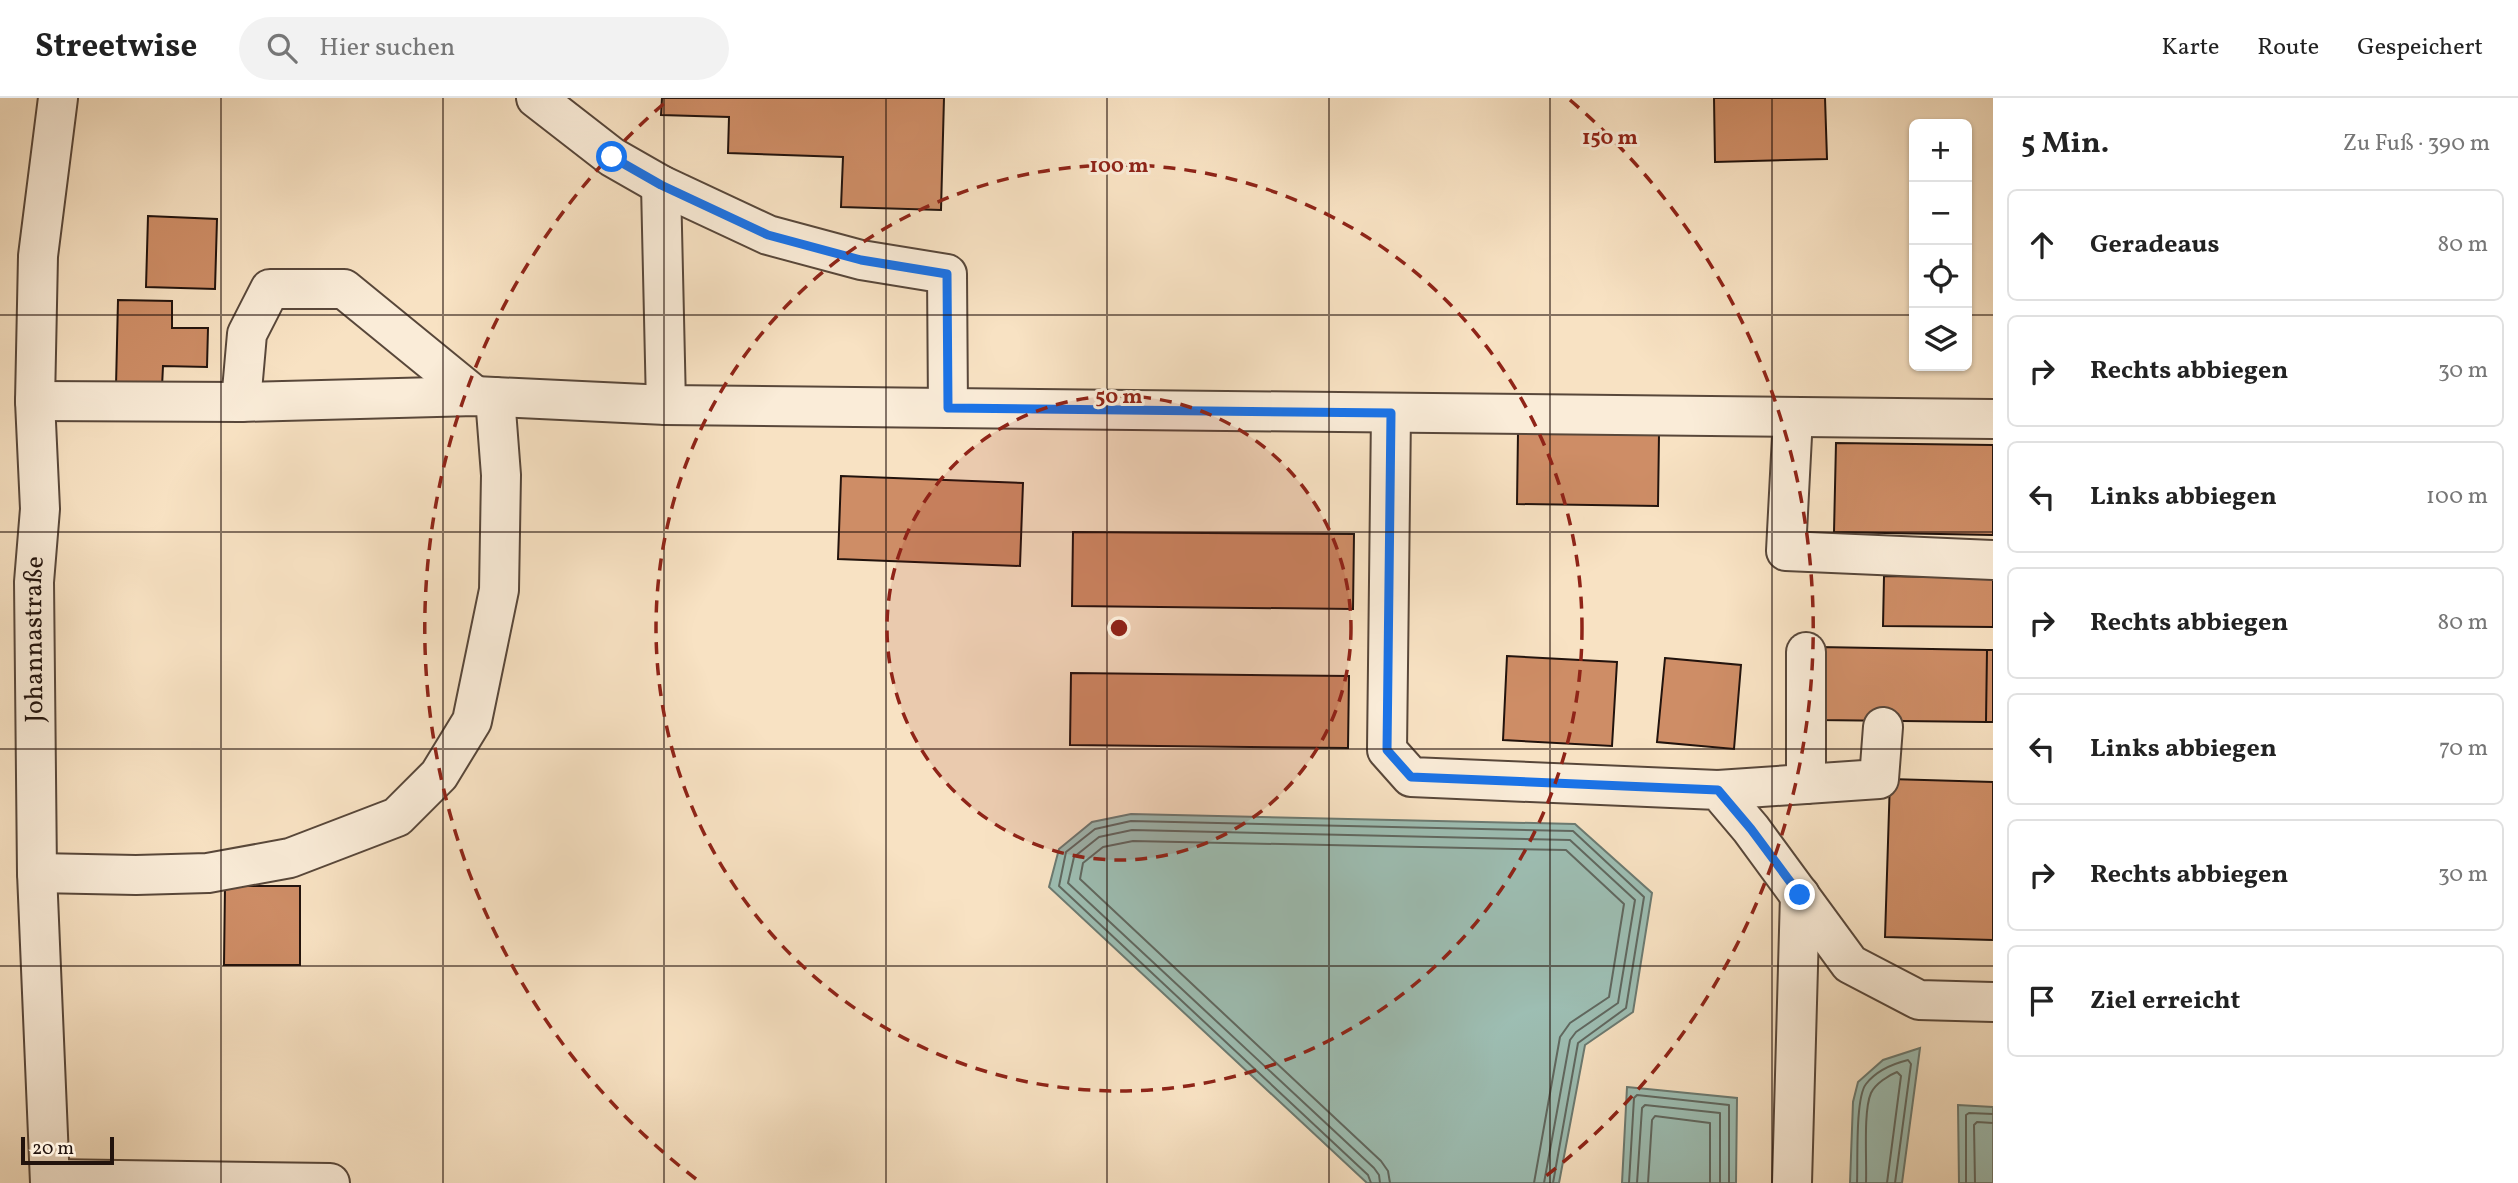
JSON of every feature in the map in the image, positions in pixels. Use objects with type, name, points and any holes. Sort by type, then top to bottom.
[{"type":"street","name":"Johannastraße","points":[[50,1181],[37,873],[34,582],[40,509],[36,401],[38,256],[58,98]]},
{"type":"street","points":[[536,98],[612,157],[661,185],[768,235],[861,260],[947,274],[948,408]]},
{"type":"street","points":[[661,185],[666,405]]},
{"type":"street","points":[[37,873],[136,876],[208,873],[290,858],[397,817],[439,775],[472,721],[499,590],[501,475],[485,396],[344,289],[270,289],[247,334],[241,402]]},
{"type":"street","points":[[36,401],[241,402],[485,396],[666,405],[1993,419]]},
{"type":"street","points":[[1391,413],[1387,750],[1411,777],[1718,790],[1879,779],[1883,727]]},
{"type":"street","points":[[1793,417],[1786,551],[1993,560]]},
{"type":"street","points":[[1806,652],[1806,784]]},
{"type":"street","points":[[1718,790],[1751,829],[1850,964],[1919,999],[1993,1002]]},
{"type":"street","points":[[1792,1183],[1800,895]]},
{"type":"street","points":[[50,1181],[330,1183]]},
{"type":"water","points":[[1131,814],[1575,824],[1652,893],[1633,1012],[1585,1045],[1559,1183],[1367,1183],[1049,887],[1059,849],[1092,822]]},
{"type":"water","points":[[1920,1048],[1902,1183],[1850,1183],[1853,1102],[1858,1082],[1883,1060]]},
{"type":"water","points":[[1627,1087],[1737,1098],[1736,1183],[1622,1183]]},
{"type":"water","points":[[1958,1105],[1993,1107],[1993,1183],[1959,1183]]},
{"type":"building","points":[[662,98],[944,98],[941,210],[841,207],[843,157],[728,153],[729,117],[661,115]]},
{"type":"building","points":[[1714,98],[1825,98],[1827,159],[1715,162]]},
{"type":"building","points":[[148,216],[217,219],[215,289],[146,287]]},
{"type":"building","points":[[118,300],[172,301],[172,328],[208,328],[207,367],[163,366],[162,387],[116,386]]},
{"type":"building","points":[[1518,432],[1659,434],[1658,506],[1517,504]]},
{"type":"building","points":[[1836,443],[1993,445],[1993,535],[1834,532]]},
{"type":"building","points":[[841,476],[1023,483],[1020,566],[838,559]]},
{"type":"building","points":[[1073,532],[1354,534],[1353,609],[1072,606]]},
{"type":"building","points":[[1884,576],[1993,578],[1993,627],[1883,626]]},
{"type":"building","points":[[1819,647],[1987,650],[1986,722],[1818,720]]},
{"type":"building","points":[[1987,650],[1993,650],[1993,722],[1986,722]]},
{"type":"building","points":[[1507,656],[1617,662],[1612,746],[1503,740]]},
{"type":"building","points":[[1665,658],[1741,665],[1734,749],[1657,742]]},
{"type":"building","points":[[1071,673],[1349,676],[1348,748],[1070,745]]},
{"type":"building","points":[[1890,779],[1993,782],[1993,940],[1885,937]]},
{"type":"building","points":[[225,886],[300,886],[300,965],[224,965]]},
{"type":"route","points":[[612,157],[661,185],[768,235],[861,260],[947,274],[948,408],[1391,413],[1387,750],[1411,777],[1718,790],[1800,895]]}]
